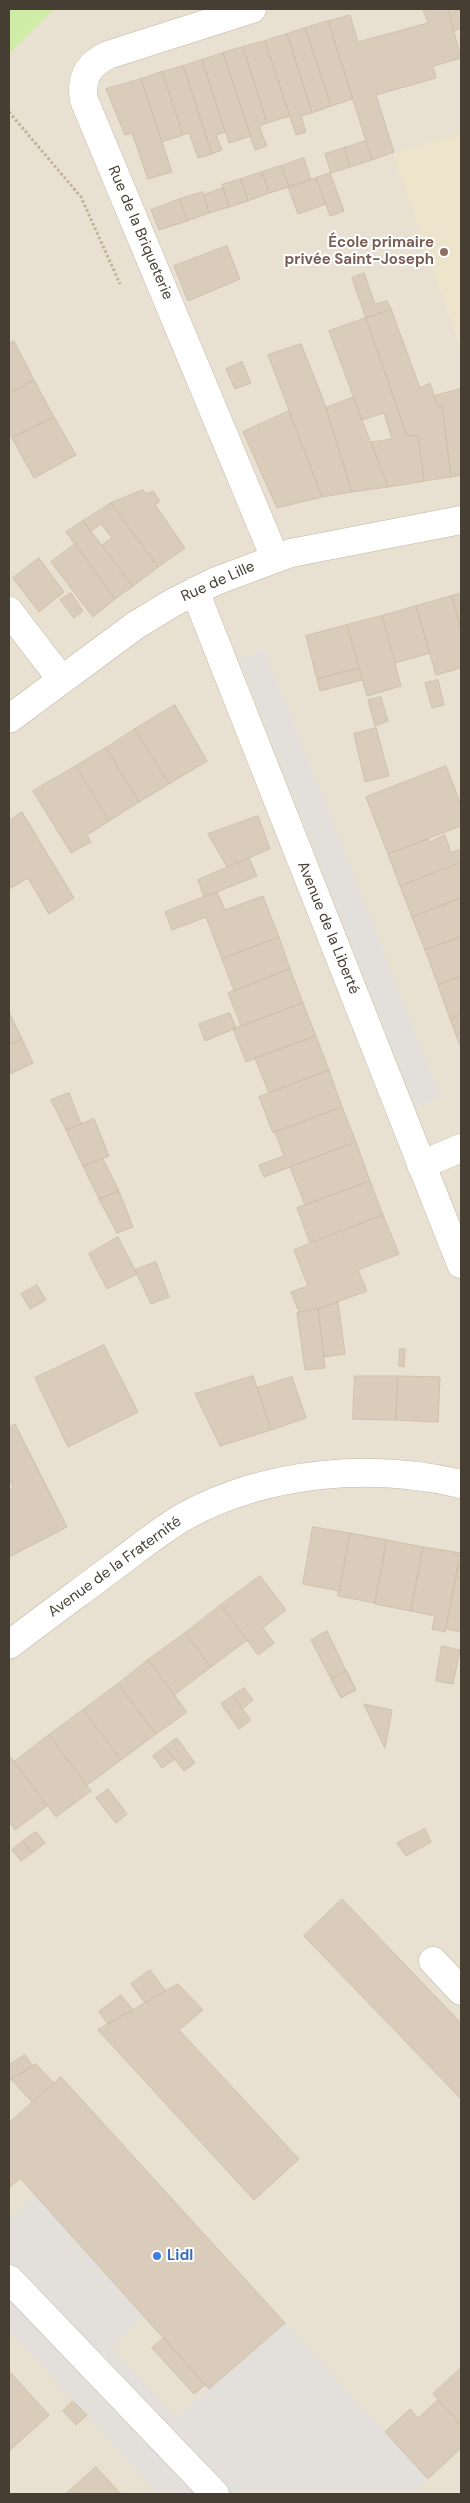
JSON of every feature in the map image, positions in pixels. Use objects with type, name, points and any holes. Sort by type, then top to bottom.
[{"type":"street","name":"Rue de la Briqueterie","points":[[252,9],[108,55],[92,66],[85,76],[82,87],[84,100],[275,558]]},
{"type":"street","name":"Rue de Lille","points":[[9,719],[136,625],[194,591],[275,558],[314,548],[461,520]]},
{"type":"street","name":"Avenue de la Liberté","points":[[194,591],[461,1264]]},
{"type":"street","points":[[9,611],[61,679]]},
{"type":"street","points":[[421,1165],[461,1148]]},
{"type":"street","name":"Avenue de la Fraternité","points":[[9,1645],[167,1526],[222,1499],[291,1480],[339,1474],[414,1474],[461,1484]]},
{"type":"street","points":[[433,1961],[461,1990]]},
{"type":"street","points":[[9,2279],[215,2494]]},
{"type":"path","points":[[9,112],[81,197],[122,288]]},
{"type":"shaded area","points":[[54,9],[461,9],[461,2494],[9,2494],[9,54]]},
{"type":"shaded area","name":"École primaire privée Saint-Joseph","points":[[461,134],[461,351],[393,153]]},
{"type":"shaded area","points":[[264,649],[441,1097],[416,1107],[239,659]]},
{"type":"shaded area","points":[[35,2196],[144,2316],[111,2347],[176,2418],[285,2323],[428,2479],[412,2494],[159,2494],[9,2330],[9,2220]]},
{"type":"green space","points":[[9,9],[54,9],[9,54]]},
{"type":"building","points":[[423,9],[448,9],[461,58],[433,66],[436,78],[376,95],[394,152],[372,160],[328,21],[350,15],[358,42],[428,23]]},
{"type":"building","points":[[448,9],[461,9],[461,28],[455,31]]},
{"type":"building","points":[[328,21],[353,99],[331,106],[305,28]]},
{"type":"building","points":[[305,28],[331,106],[312,113],[287,34]]},
{"type":"building","points":[[287,34],[312,113],[301,116],[306,132],[296,135],[265,41]]},
{"type":"building","points":[[265,41],[290,116],[267,123],[243,47]]},
{"type":"building","points":[[243,47],[267,123],[259,126],[267,146],[255,150],[223,53]]},
{"type":"building","points":[[223,53],[251,136],[229,143],[202,60]]},
{"type":"building","points":[[202,60],[225,132],[216,135],[222,150],[212,154],[183,66]]},
{"type":"building","points":[[183,66],[212,154],[198,158],[189,133],[183,135],[162,72]]},
{"type":"building","points":[[162,72],[183,135],[162,142],[141,79]]},
{"type":"building","points":[[141,79],[172,172],[148,179],[132,133],[125,135],[106,89]]},
{"type":"building","points":[[366,141],[372,160],[350,167],[344,148]]},
{"type":"building","points":[[344,148],[350,167],[331,173],[325,154]]},
{"type":"building","points":[[304,158],[311,180],[289,187],[281,166]]},
{"type":"building","points":[[281,166],[289,187],[269,193],[262,172]]},
{"type":"building","points":[[262,172],[269,193],[248,201],[241,179]]},
{"type":"building","points":[[330,173],[344,211],[330,216],[316,178]]},
{"type":"building","points":[[316,178],[326,204],[298,214],[288,187]]},
{"type":"building","points":[[241,179],[248,201],[229,207],[222,185]]},
{"type":"building","points":[[223,188],[229,207],[209,213],[204,195]]},
{"type":"building","points":[[203,192],[209,213],[187,221],[180,199]]},
{"type":"building","points":[[180,199],[187,221],[159,230],[151,210]]},
{"type":"building","points":[[227,246],[240,279],[188,301],[174,266]]},
{"type":"building","points":[[364,273],[375,304],[387,301],[391,309],[366,318],[352,278]]},
{"type":"building","points":[[391,309],[420,388],[430,383],[438,407],[442,406],[451,477],[424,481],[418,435],[407,436],[366,318]]},
{"type":"building","points":[[366,318],[407,436],[418,435],[424,481],[388,487],[371,442],[392,439],[384,413],[362,420],[329,331]]},
{"type":"building","points":[[14,341],[34,380],[9,394],[9,344]]},
{"type":"building","points":[[301,344],[323,399],[352,492],[322,497],[268,355]]},
{"type":"building","points":[[242,362],[251,383],[235,389],[226,369]]},
{"type":"building","points":[[34,380],[54,417],[12,438],[9,432],[9,394]]},
{"type":"building","points":[[461,389],[461,475],[451,477],[442,406],[438,407],[434,396]]},
{"type":"building","points":[[354,397],[388,487],[352,492],[326,408]]},
{"type":"building","points":[[289,411],[322,497],[277,508],[243,432]]},
{"type":"building","points":[[54,417],[76,455],[34,478],[12,438]]},
{"type":"building","points":[[143,490],[147,494],[153,491],[160,501],[155,505],[185,548],[158,567],[111,503]]},
{"type":"building","points":[[111,503],[158,567],[133,586],[102,545],[112,538],[101,524],[91,531],[83,521]]},
{"type":"building","points":[[83,521],[133,586],[115,599],[66,532]]},
{"type":"building","points":[[75,544],[115,599],[93,617],[51,562]]},
{"type":"building","points":[[39,558],[64,592],[39,612],[13,578]]},
{"type":"building","points":[[71,593],[83,611],[74,618],[60,600]]},
{"type":"building","points":[[461,593],[461,631],[452,596]]},
{"type":"building","points":[[452,596],[461,631],[461,668],[436,675],[416,606]]},
{"type":"building","points":[[416,606],[430,653],[395,663],[382,616]]},
{"type":"building","points":[[382,616],[401,686],[367,696],[347,625]]},
{"type":"building","points":[[347,625],[359,668],[317,679],[306,636]]},
{"type":"building","points":[[359,668],[362,680],[320,691],[317,679]]},
{"type":"building","points":[[438,680],[444,705],[432,708],[425,683]]},
{"type":"building","points":[[381,697],[388,721],[375,726],[368,700]]},
{"type":"building","points":[[175,705],[207,761],[169,784],[135,729]]},
{"type":"building","points":[[376,728],[389,776],[365,782],[354,734]]},
{"type":"building","points":[[135,729],[169,784],[139,802],[106,748]]},
{"type":"building","points":[[106,748],[139,802],[109,821],[76,766]]},
{"type":"building","points":[[76,766],[109,821],[87,835],[91,842],[71,853],[33,791]]},
{"type":"building","points":[[446,766],[461,805],[461,826],[388,854],[366,797]]},
{"type":"building","points":[[22,812],[74,898],[49,914],[28,878],[9,889],[9,821]]},
{"type":"building","points":[[258,816],[270,849],[227,867],[208,834]]},
{"type":"building","points":[[445,835],[451,853],[461,849],[461,862],[400,886],[388,854],[428,839],[429,842]]},
{"type":"building","points":[[249,858],[257,876],[204,897],[198,880]]},
{"type":"building","points":[[461,863],[461,898],[412,917],[400,886]]},
{"type":"building","points":[[217,892],[225,910],[263,896],[279,937],[222,959],[206,917],[172,930],[165,912]]},
{"type":"building","points":[[461,898],[461,937],[425,950],[412,917]]},
{"type":"building","points":[[279,937],[290,969],[234,991],[222,959]]},
{"type":"building","points":[[461,937],[461,976],[438,985],[425,950]]},
{"type":"building","points":[[290,969],[303,1003],[241,1026],[228,993]]},
{"type":"building","points":[[461,976],[461,1015],[450,1019],[438,985]]},
{"type":"building","points":[[303,1003],[316,1036],[246,1062],[233,1029]]},
{"type":"building","points":[[9,1012],[22,1039],[9,1045]]},
{"type":"building","points":[[230,1013],[236,1028],[205,1041],[199,1024]]},
{"type":"building","points":[[461,1015],[461,1048],[450,1019]]},
{"type":"building","points":[[316,1036],[329,1070],[269,1093],[255,1058]]},
{"type":"building","points":[[22,1039],[33,1063],[10,1074],[9,1045]]},
{"type":"building","points":[[329,1070],[342,1107],[273,1133],[259,1097]]},
{"type":"building","points":[[69,1093],[81,1124],[66,1130],[51,1100]]},
{"type":"building","points":[[342,1107],[356,1142],[264,1177],[259,1165],[284,1156],[275,1132]]},
{"type":"building","points":[[94,1119],[109,1156],[83,1166],[66,1130]]},
{"type":"building","points":[[356,1142],[370,1181],[305,1205],[290,1167]]},
{"type":"building","points":[[103,1159],[119,1191],[99,1199],[83,1166]]},
{"type":"building","points":[[370,1181],[383,1215],[310,1243],[297,1208]]},
{"type":"building","points":[[119,1191],[133,1227],[117,1233],[99,1199]]},
{"type":"building","points":[[383,1215],[399,1254],[358,1270],[367,1291],[318,1309],[299,1312],[291,1292],[308,1286],[294,1250]]},
{"type":"building","points":[[118,1237],[137,1274],[107,1289],[89,1254]]},
{"type":"building","points":[[156,1262],[169,1297],[151,1304],[135,1270]]},
{"type":"building","points":[[37,1285],[46,1300],[30,1309],[21,1294]]},
{"type":"building","points":[[338,1302],[345,1354],[324,1357],[318,1309]]},
{"type":"building","points":[[318,1309],[325,1368],[305,1370],[297,1313]]},
{"type":"building","points":[[104,1345],[138,1412],[68,1447],[35,1378]]},
{"type":"building","points":[[400,1349],[405,1349],[404,1367],[399,1366]]},
{"type":"building","points":[[253,1376],[271,1430],[220,1446],[195,1394]]},
{"type":"building","points":[[355,1376],[398,1376],[396,1420],[353,1419]]},
{"type":"building","points":[[398,1376],[440,1377],[438,1422],[396,1420]]},
{"type":"building","points":[[292,1377],[306,1418],[271,1430],[257,1388]]},
{"type":"building","points":[[15,1424],[67,1527],[9,1557],[9,1490],[13,1487],[9,1478],[9,1428]]},
{"type":"building","points":[[313,1527],[350,1533],[340,1591],[303,1584]]},
{"type":"building","points":[[350,1533],[387,1540],[375,1603],[338,1596]]},
{"type":"building","points":[[387,1540],[423,1547],[411,1611],[375,1604]]},
{"type":"building","points":[[423,1547],[461,1553],[445,1632],[432,1629],[435,1616],[411,1611]]},
{"type":"building","points":[[458,1566],[461,1566],[461,1632],[446,1629]]},
{"type":"building","points":[[260,1576],[286,1610],[263,1628],[274,1643],[258,1655],[221,1605]]},
{"type":"building","points":[[221,1605],[247,1640],[211,1667],[185,1633]]},
{"type":"building","points":[[327,1631],[346,1671],[331,1679],[311,1640]]},
{"type":"building","points":[[185,1633],[211,1667],[174,1695],[148,1660]]},
{"type":"building","points":[[442,1646],[460,1650],[453,1684],[436,1681]]},
{"type":"building","points":[[148,1660],[187,1712],[156,1734],[118,1684]]},
{"type":"building","points":[[347,1671],[356,1690],[341,1698],[331,1679]]},
{"type":"building","points":[[118,1684],[156,1734],[121,1760],[83,1710]]},
{"type":"building","points":[[244,1688],[253,1700],[242,1709],[233,1696]]},
{"type":"building","points":[[233,1696],[251,1720],[239,1729],[221,1704]]},
{"type":"building","points":[[364,1704],[392,1710],[385,1748]]},
{"type":"building","points":[[83,1710],[121,1760],[87,1785],[49,1735]]},
{"type":"building","points":[[49,1735],[91,1791],[56,1817],[14,1762]]},
{"type":"building","points":[[177,1738],[195,1763],[184,1771],[165,1747]]},
{"type":"building","points":[[165,1747],[175,1759],[162,1768],[153,1756]]},
{"type":"building","points":[[9,1755],[47,1806],[15,1830],[9,1822]]},
{"type":"building","points":[[108,1789],[127,1814],[116,1823],[96,1798]]},
{"type":"building","points":[[425,1829],[431,1842],[406,1856],[397,1843]]},
{"type":"building","points":[[36,1832],[45,1843],[32,1853],[23,1841]]},
{"type":"building","points":[[23,1841],[32,1853],[21,1861],[12,1850]]},
{"type":"building","points":[[342,1899],[461,2023],[461,2099],[304,1936]]},
{"type":"building","points":[[150,1970],[166,1991],[145,2003],[131,1984]]},
{"type":"building","points":[[178,1984],[203,2010],[179,2030],[299,2159],[254,2200],[98,2030]]},
{"type":"building","points":[[121,1995],[133,2010],[108,2024],[99,2012]]},
{"type":"building","points":[[25,2055],[33,2066],[9,2081],[9,2065]]},
{"type":"building","points":[[36,2064],[54,2083],[32,2102],[11,2079]]},
{"type":"building","name":"Lidl","points":[[61,2077],[285,2323],[209,2389],[20,2178],[9,2188],[9,2123]]},
{"type":"building","points":[[164,2338],[205,2385],[194,2394],[152,2348]]},
{"type":"building","points":[[461,2368],[461,2425],[433,2394]]},
{"type":"building","points":[[9,2371],[49,2415],[9,2451]]},
{"type":"building","points":[[438,2400],[461,2425],[461,2448],[428,2479],[385,2432],[410,2409],[418,2418]]},
{"type":"building","points":[[73,2401],[87,2415],[76,2425],[63,2411]]},
{"type":"building","points":[[96,2467],[121,2494],[66,2494]]},
{"type":"place","name":"École primaire privée Saint-Joseph","points":[[444,252]]},
{"type":"place","name":"Lidl","points":[[157,2256]]}]
